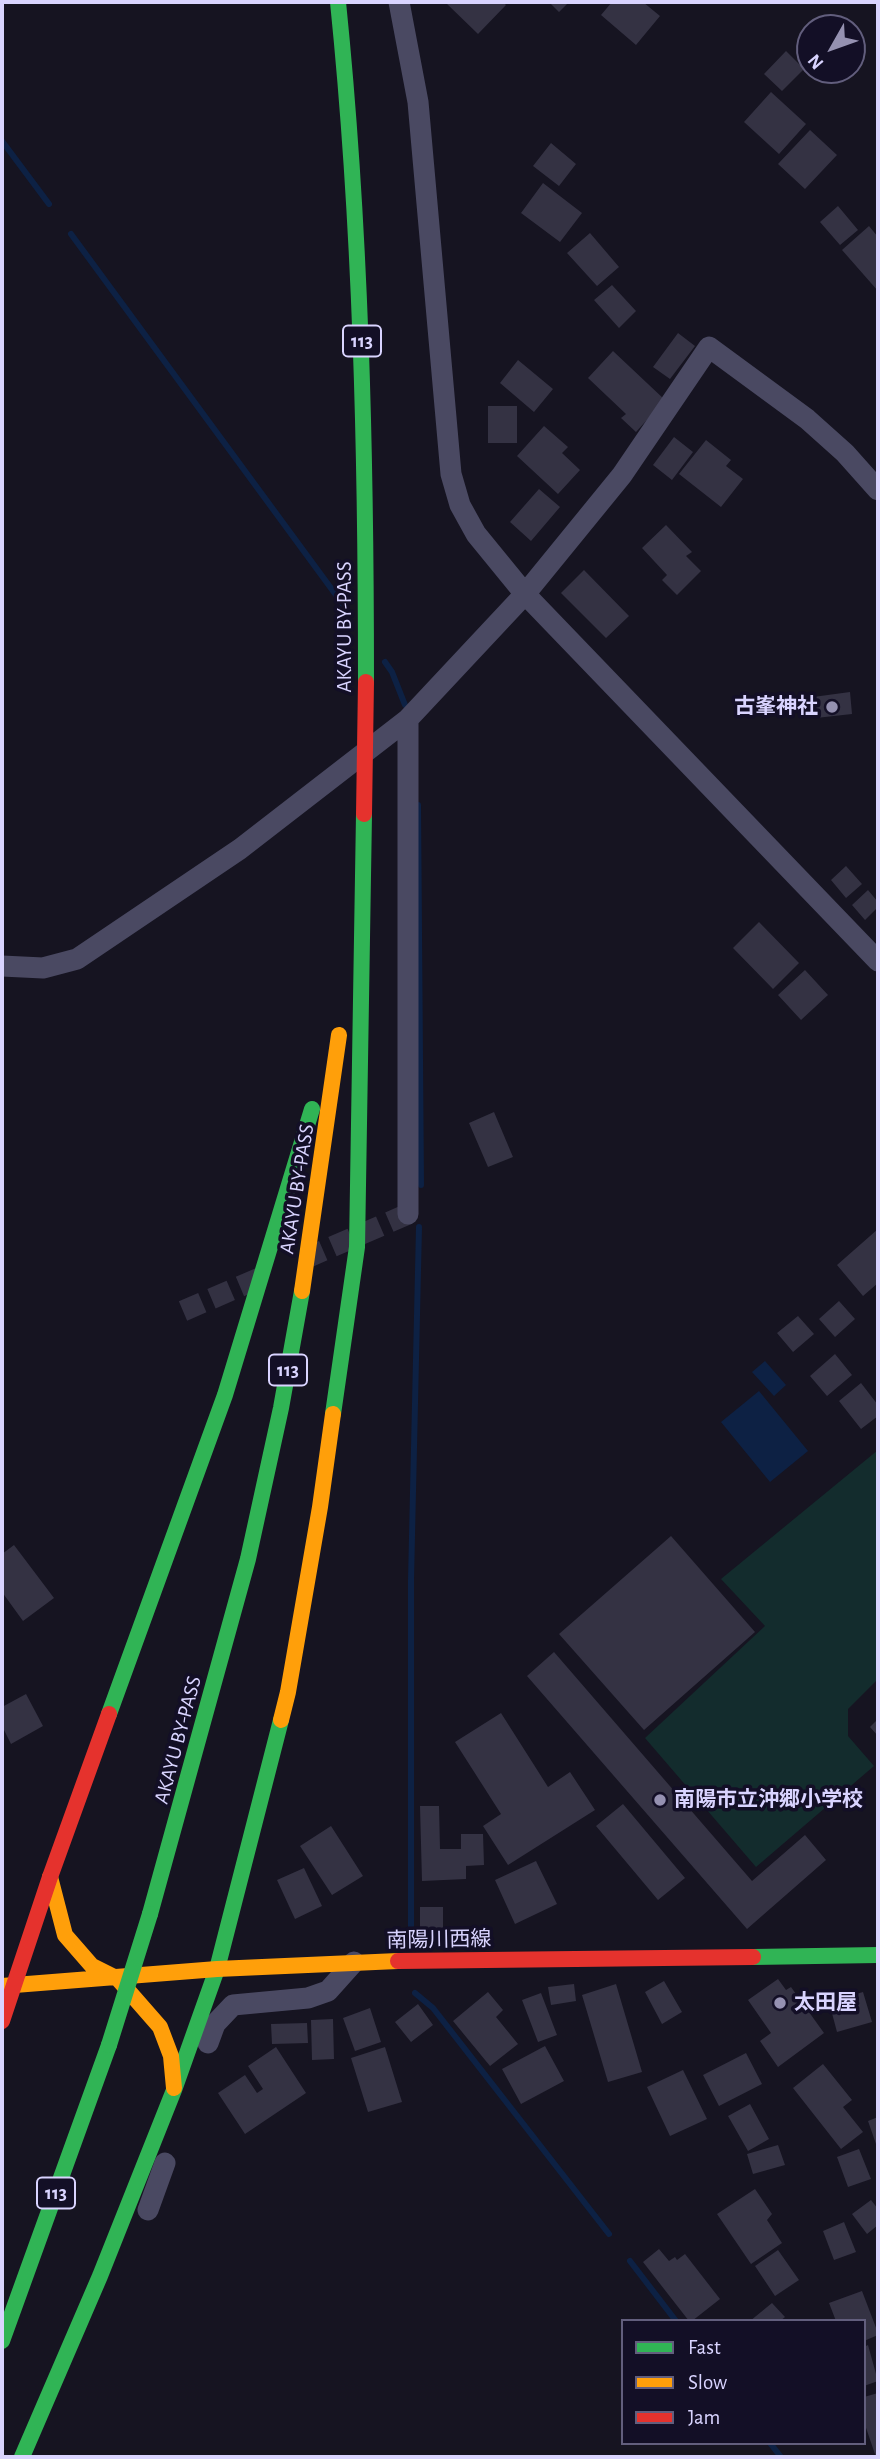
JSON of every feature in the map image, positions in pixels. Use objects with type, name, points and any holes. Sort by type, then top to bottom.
[{"type":"main road","name":"AKAYU BY-PASS","points":[[338,2],[349,98],[361,302],[367,489],[364,814],[346,979]]},
{"type":"main road","points":[[22,2457],[100,2276],[174,2090],[217,1969],[288,1692],[320,1507],[357,1247],[364,814]]},
{"type":"main road","name":"AKAYU BY-PASS","points":[[2,2341],[109,2045],[186,1794],[255,1533],[283,1402],[323,1168],[340,1020],[225,1395],[50,1877]]},
{"type":"main road","points":[[50,1877],[65,1935],[92,1966],[118,1979],[160,2027],[172,2056],[174,2090]]},
{"type":"main road","points":[[2,2021],[8,1986],[50,1877]]},
{"type":"main road","name":"南陽川西線","points":[[8,1986],[217,1969],[354,1962],[878,1955]]},
{"type":"street","points":[[399,2],[418,102],[451,474],[460,505],[476,534],[525,594],[878,961]]},
{"type":"street","points":[[2,966],[43,968],[77,959],[240,849],[408,719],[525,594],[622,475],[709,347],[807,419],[845,453],[878,490]]},
{"type":"street","points":[[408,719],[408,1214]]},
{"type":"street","points":[[148,2210],[215,2024],[233,2005],[308,1998],[328,1991],[354,1962]]},
{"type":"green space","points":[[878,1450],[878,1679],[848,1709],[848,1736],[874,1766],[756,1867],[645,1738],[765,1626],[721,1579]]},
{"type":"water","points":[[765,1361],[786,1385],[774,1396],[752,1372]]},
{"type":"water","points":[[759,1391],[808,1451],[770,1482],[721,1422]]},
{"type":"building","points":[[445,2],[503,2],[506,5],[478,34]]},
{"type":"building","points":[[549,2],[569,2],[559,12]]},
{"type":"building","points":[[612,2],[643,2],[660,16],[636,45],[601,15]]},
{"type":"building","points":[[786,51],[796,61],[796,77],[782,91],[764,74]]},
{"type":"building","points":[[771,92],[806,124],[779,154],[744,122]]},
{"type":"building","points":[[810,130],[837,155],[805,189],[778,164]]},
{"type":"building","points":[[551,143],[576,164],[559,186],[533,166]]},
{"type":"building","points":[[543,183],[582,213],[560,242],[521,213]]},
{"type":"building","points":[[838,206],[858,230],[840,245],[820,222]]},
{"type":"building","points":[[869,226],[878,237],[878,291],[842,250]]},
{"type":"building","points":[[590,233],[619,267],[597,286],[567,253]]},
{"type":"building","points":[[612,285],[636,311],[619,328],[594,300]]},
{"type":"building","points":[[678,333],[695,346],[670,379],[653,367]]},
{"type":"building","points":[[613,351],[665,400],[636,432],[621,418],[626,414],[588,378]]},
{"type":"building","points":[[518,360],[553,389],[534,412],[500,383]]},
{"type":"building","points":[[488,406],[517,406],[517,443],[488,443]]},
{"type":"building","points":[[544,426],[568,447],[562,453],[580,470],[558,494],[517,456]]},
{"type":"building","points":[[674,437],[693,452],[672,480],[653,465]]},
{"type":"building","points":[[706,440],[731,460],[726,466],[743,479],[721,507],[679,474]]},
{"type":"building","points":[[539,489],[560,507],[531,541],[510,522]]},
{"type":"building","points":[[666,525],[692,552],[686,556],[701,571],[677,595],[662,580],[667,575],[642,548]]},
{"type":"building","points":[[584,570],[629,616],[606,638],[561,593]]},
{"type":"building","points":[[850,692],[852,714],[816,718],[813,697]]},
{"type":"building","points":[[846,866],[862,884],[846,898],[831,880]]},
{"type":"building","points":[[868,890],[878,902],[878,907],[865,920],[852,905]]},
{"type":"building","points":[[759,922],[799,963],[773,989],[733,948]]},
{"type":"building","points":[[805,970],[828,995],[801,1020],[778,995]]},
{"type":"building","points":[[494,1112],[513,1157],[488,1167],[469,1123]]},
{"type":"building","points":[[878,1229],[878,1283],[863,1296],[837,1265]]},
{"type":"building","points":[[839,1301],[855,1319],[835,1337],[819,1319]]},
{"type":"building","points":[[798,1316],[814,1334],[793,1352],[777,1333]]},
{"type":"building","points":[[835,1354],[852,1375],[827,1396],[810,1376]]},
{"type":"building","points":[[861,1383],[878,1405],[878,1416],[861,1429],[839,1401]]},
{"type":"building","points":[[671,1536],[755,1632],[644,1730],[559,1634]]},
{"type":"building","points":[[14,1545],[54,1598],[23,1621],[2,1592],[2,1554]]},
{"type":"building","points":[[554,1652],[752,1881],[805,1835],[826,1860],[747,1929],[527,1676]]},
{"type":"building","points":[[26,1694],[43,1726],[11,1744],[2,1726],[2,1707]]},
{"type":"building","points":[[501,1713],[548,1787],[570,1772],[595,1810],[508,1865],[483,1826],[501,1814],[455,1742]]},
{"type":"building","points":[[878,1719],[878,1736],[870,1727]]},
{"type":"building","points":[[623,1804],[685,1878],[658,1900],[596,1826]]},
{"type":"building","points":[[420,1806],[439,1806],[440,1849],[461,1849],[461,1834],[483,1834],[484,1865],[466,1866],[466,1879],[422,1881]]},
{"type":"building","points":[[331,1826],[363,1876],[332,1895],[300,1846]]},
{"type":"building","points":[[536,1861],[557,1904],[515,1924],[495,1880]]},
{"type":"building","points":[[304,1868],[322,1906],[295,1919],[277,1880]]},
{"type":"building","points":[[420,1907],[443,1907],[443,1945],[420,1944]]},
{"type":"building","points":[[778,1979],[786,1990],[791,1987],[824,2033],[778,2067],[760,2041],[771,2033],[748,2000]]},
{"type":"building","points":[[664,1981],[682,2012],[662,2024],[645,1992]]},
{"type":"building","points":[[574,1984],[576,2001],[551,2005],[548,1987]]},
{"type":"building","points":[[616,1984],[642,2072],[608,2082],[582,1995]]},
{"type":"building","points":[[488,1992],[503,2010],[496,2017],[518,2044],[490,2066],[453,2021]]},
{"type":"building","points":[[863,1992],[872,2022],[837,2032],[829,2002]]},
{"type":"building","points":[[541,1993],[557,2035],[538,2042],[522,2000]]},
{"type":"building","points":[[418,2004],[433,2025],[411,2042],[395,2022]]},
{"type":"building","points":[[370,2008],[381,2042],[355,2051],[343,2018]]},
{"type":"building","points":[[333,2019],[334,2059],[312,2060],[311,2020]]},
{"type":"building","points":[[307,2023],[308,2043],[272,2044],[271,2024]]},
{"type":"building","points":[[545,2046],[564,2081],[521,2104],[502,2069]]},
{"type":"building","points":[[276,2047],[306,2093],[245,2134],[218,2093],[245,2075],[257,2093],[263,2089],[248,2066]]},
{"type":"building","points":[[385,2047],[402,2102],[368,2112],[351,2058]]},
{"type":"building","points":[[746,2053],[762,2084],[719,2106],[703,2075]]},
{"type":"building","points":[[823,2064],[852,2100],[843,2107],[863,2132],[841,2149],[793,2088]]},
{"type":"building","points":[[683,2070],[707,2119],[670,2136],[647,2087]]},
{"type":"building","points":[[750,2104],[769,2139],[748,2151],[728,2116]]},
{"type":"building","points":[[878,2117],[878,2143],[876,2144],[868,2121]]},
{"type":"building","points":[[778,2145],[785,2165],[753,2174],[747,2154]]},
{"type":"building","points":[[859,2149],[871,2179],[848,2187],[837,2157]]},
{"type":"building","points":[[755,2189],[772,2214],[767,2220],[782,2243],[751,2264],[717,2214]]},
{"type":"building","points":[[871,2200],[878,2209],[878,2225],[867,2234],[852,2214]]},
{"type":"building","points":[[844,2222],[856,2252],[834,2260],[823,2231]]},
{"type":"building","points":[[659,2249],[669,2261],[675,2257],[677,2260],[685,2254],[720,2299],[695,2319],[687,2319],[643,2262]]},
{"type":"building","points":[[778,2250],[799,2280],[775,2296],[755,2266]]},
{"type":"building","points":[[862,2291],[878,2335],[866,2340],[866,2319],[835,2319],[829,2303]]},
{"type":"building","points":[[772,2303],[785,2317],[782,2319],[752,2319]]},
{"type":"building","points":[[868,2345],[878,2381],[866,2385]]},
{"type":"building","points":[[878,2393],[878,2457],[866,2428],[866,2396]]},
{"type":"waterway","points":[[2,141],[49,204]]},
{"type":"waterway","points":[[71,234],[347,610]]},
{"type":"waterway","points":[[385,662],[392,672],[405,705]]},
{"type":"waterway","points":[[418,805],[421,1185]]},
{"type":"waterway","points":[[411,1935],[411,1580],[419,1227]]},
{"type":"waterway","points":[[415,1993],[433,2008],[609,2234]]},
{"type":"waterway","points":[[630,2261],[674,2319]]},
{"type":"waterway","points":[[772,2445],[781,2457]]},
{"type":"tunnel","points":[[304,1259],[408,1214]]},
{"type":"tunnel","points":[[183,1311],[262,1277]]},
{"type":"traffic: fast","points":[[338,2],[352,172],[361,342],[366,682]]},
{"type":"traffic: fast","points":[[333,1414],[357,1247],[364,814]]},
{"type":"traffic: fast","points":[[109,1714],[225,1395],[312,1109]]},
{"type":"traffic: fast","points":[[150,1914],[248,1559],[281,1408],[302,1291]]},
{"type":"traffic: fast","points":[[22,2457],[100,2276],[174,2090],[217,1969],[281,1720]]},
{"type":"traffic: fast","points":[[109,2045],[150,1914]]},
{"type":"traffic: fast","points":[[753,1957],[878,1955]]},
{"type":"traffic: fast","points":[[2,2341],[109,2045]]},
{"type":"traffic: slow","points":[[302,1291],[339,1035]]},
{"type":"traffic: slow","points":[[281,1720],[320,1507],[333,1414]]},
{"type":"traffic: slow","points":[[50,1877],[65,1935],[92,1966],[118,1979],[160,2027],[171,2056],[174,2088]]},
{"type":"traffic: slow","points":[[2,1986],[217,1969],[398,1961]]},
{"type":"traffic: jam","points":[[364,814],[366,682]]},
{"type":"traffic: jam","points":[[2,2021],[109,1714]]},
{"type":"traffic: jam","points":[[398,1961],[753,1957]]},
{"type":"place","name":"古峯神社","points":[[832,707]]},
{"type":"place","name":"南陽市立沖郷小学校","points":[[660,1800]]},
{"type":"place","name":"太田屋","points":[[780,2003]]}]
